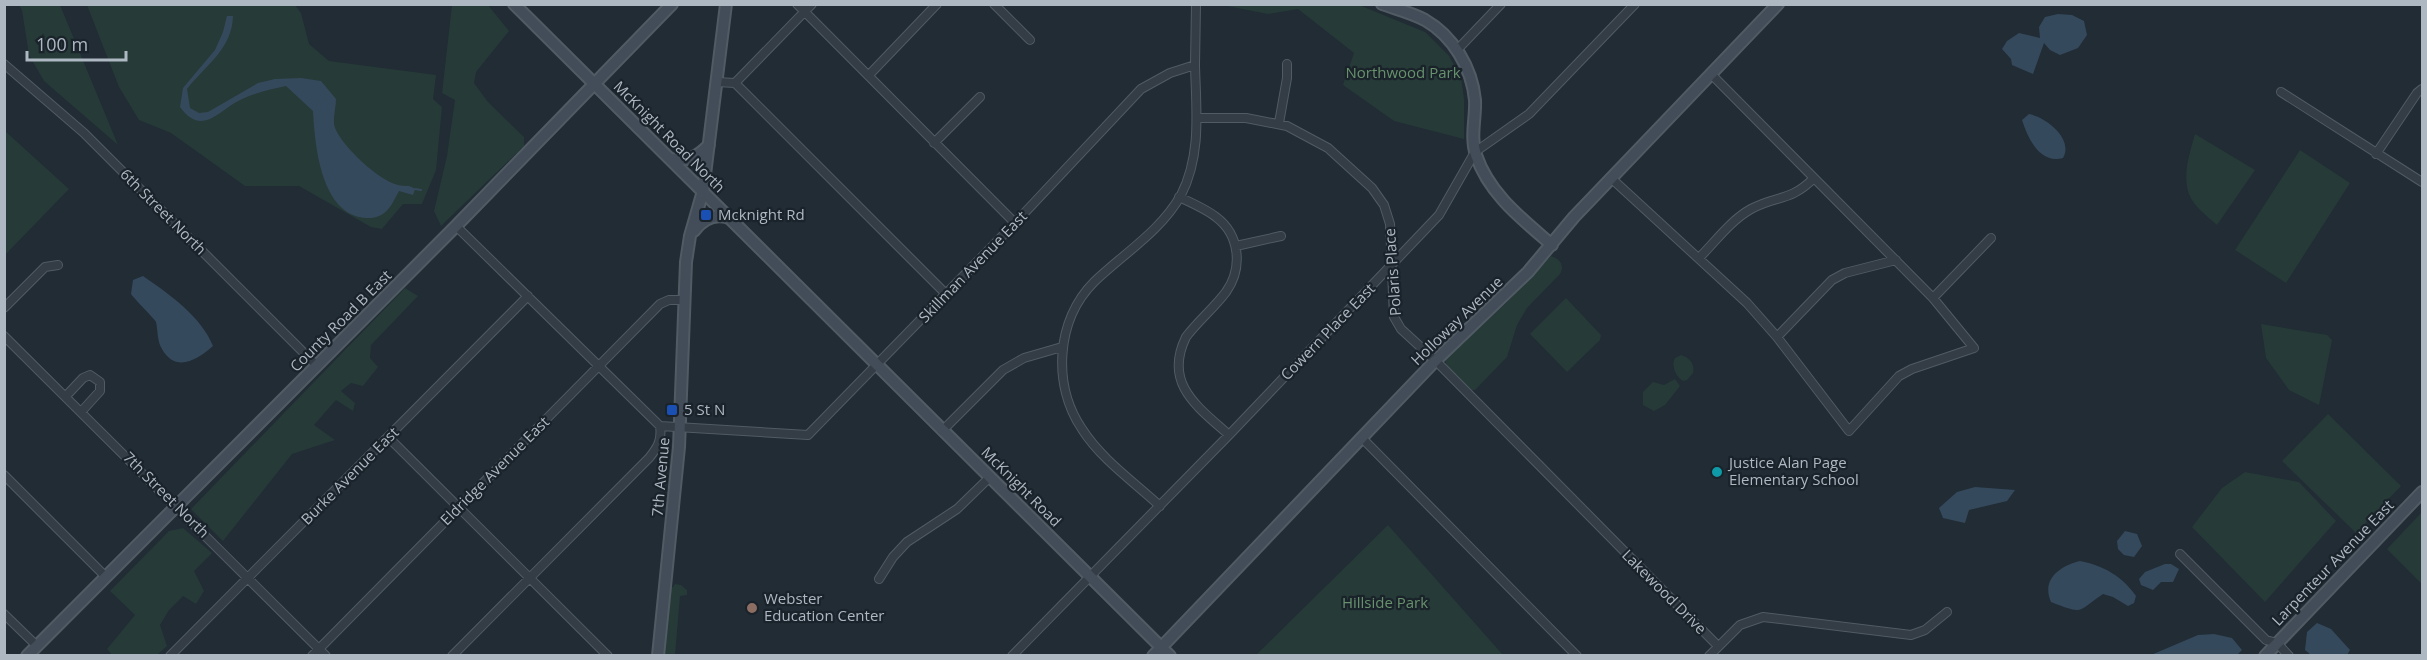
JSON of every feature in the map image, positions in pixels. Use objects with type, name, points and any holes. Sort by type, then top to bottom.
[{"type":"street","name":"McKnight Road North","points":[[514,4],[930,418]]},
{"type":"street","name":"County Road B East","points":[[27,656],[456,226],[672,4]]},
{"type":"street","name":"7th Avenue","points":[[658,656],[681,425],[684,300],[690,236],[703,191],[726,4]]},
{"type":"street","points":[[797,4],[1015,224]]},
{"type":"street","points":[[735,83],[812,4]]},
{"type":"street","points":[[868,75],[937,4]]},
{"type":"street","points":[[994,4],[1030,39]]},
{"type":"street","points":[[1160,506],[1099,450],[1082,429],[1065,392],[1062,347],[1070,320],[1084,294],[1093,283],[1157,226],[1179,197],[1191,171],[1195,154],[1197,118],[1196,4]]},
{"type":"street","points":[[1382,4],[1425,21],[1448,39],[1457,50],[1473,88],[1475,152],[1488,182],[1509,207],[1552,245]]},
{"type":"street","points":[[1457,50],[1501,4]]},
{"type":"street","name":"Cowern Place East","points":[[1012,656],[1160,506],[1439,215],[1459,184],[1475,152],[1528,114],[1635,4]]},
{"type":"street","name":"Holloway Avenue","points":[[1153,656],[1435,361],[1506,295],[1552,245],[1574,217],[1778,4]]},
{"type":"street","name":"6th Street North","points":[[4,64],[84,133],[317,366]]},
{"type":"street","points":[[1279,123],[1287,78],[1287,64]]},
{"type":"street","name":"Skillman Avenue East","points":[[660,426],[681,425],[808,435],[1015,224],[1141,89],[1170,73],[1195,65]]},
{"type":"street","points":[[1611,178],[1740,296],[1777,337],[1849,431],[1905,372],[1974,348],[1933,298],[1711,74]]},
{"type":"street","points":[[717,82],[735,83],[946,294]]},
{"type":"street","points":[[2376,154],[2422,89]]},
{"type":"street","points":[[2281,92],[2422,182]]},
{"type":"street","points":[[934,143],[980,97]]},
{"type":"street","name":"Polaris Place","points":[[1197,118],[1246,118],[1279,123],[1301,131],[1343,160],[1379,197],[1390,224],[1392,312],[1397,324],[1435,361]]},
{"type":"street","points":[[671,159],[689,159],[698,156],[709,145]]},
{"type":"street","points":[[1700,258],[1745,213],[1758,206],[1792,196],[1814,178]]},
{"type":"street","points":[[1179,197],[1221,221],[1236,246],[1236,268],[1230,287],[1186,337],[1178,365],[1181,382],[1190,399],[1228,435]]},
{"type":"street","points":[[690,236],[702,221],[721,215],[729,218]]},
{"type":"street","points":[[452,656],[649,458],[659,445],[662,435],[660,426],[456,226]]},
{"type":"street","points":[[1236,246],[1281,236]]},
{"type":"street","points":[[1933,298],[1991,238]]},
{"type":"street","points":[[1777,337],[1832,280],[1845,273],[1896,260]]},
{"type":"street","points":[[4,308],[45,267],[58,265]]},
{"type":"street","name":"Burke Avenue East","points":[[170,656],[528,296]]},
{"type":"street","name":"Eldridge Avenue East","points":[[312,656],[660,304],[669,300],[684,300]]},
{"type":"street","name":"7th Street North","points":[[4,336],[326,656]]},
{"type":"street","points":[[942,431],[1003,370],[1024,358],[1062,347]]},
{"type":"street","name":"Lakewood Drive","points":[[1435,361],[1718,646],[1740,625],[1763,617],[1911,635],[1925,630],[1947,612]]},
{"type":"street","points":[[66,396],[87,376],[100,382],[100,391],[81,412]]},
{"type":"street","name":"McKnight Road","points":[[930,418],[1170,656]]},
{"type":"street","points":[[388,437],[608,656]]},
{"type":"street","points":[[1362,438],[1577,656]]},
{"type":"street","points":[[4,475],[106,577]]},
{"type":"street","points":[[879,579],[892,557],[907,542],[957,509],[990,477]]},
{"type":"street","name":"Larpenteur Avenue East","points":[[2265,656],[2422,492]]},
{"type":"street","points":[[2180,554],[2266,640],[2277,643],[2289,656]]},
{"type":"street","points":[[4,614],[37,646]]},
{"type":"street","points":[[1709,656],[1718,646]]},
{"type":"street","points":[[592,656],[600,648]]},
{"type":"green space","points":[[19,5],[60,5],[118,145],[44,81],[29,55],[22,10]]},
{"type":"green space","points":[[87,5],[295,5],[301,13],[309,44],[329,61],[436,75],[433,99],[442,107],[436,170],[422,204],[403,204],[382,229],[371,227],[299,186],[245,186],[171,133],[139,120],[119,87]]},
{"type":"green space","points":[[452,5],[488,5],[509,31],[476,72],[474,83],[488,102],[524,137],[524,146],[441,226],[434,211],[447,156],[455,100],[442,93]]},
{"type":"green space","name":"Northwood Park","points":[[1222,5],[1359,5],[1425,32],[1449,56],[1461,78],[1464,99],[1464,139],[1394,121],[1343,85],[1354,53],[1298,9],[1268,14]]},
{"type":"green space","points":[[5,131],[69,189],[5,255]]},
{"type":"green space","points":[[2195,134],[2255,170],[2217,225],[2194,203],[2187,187],[2188,164]]},
{"type":"green space","points":[[2300,150],[2350,183],[2286,283],[2235,250]]},
{"type":"green space","points":[[1551,256],[1561,263],[1560,274],[1527,308],[1517,325],[1507,357],[1475,390],[1471,390],[1447,366],[1445,360],[1506,303]]},
{"type":"green space","points":[[405,288],[418,296],[371,345],[370,358],[378,367],[363,386],[351,383],[341,391],[355,403],[353,411],[336,400],[314,425],[335,440],[292,454],[223,541],[191,509]]},
{"type":"green space","points":[[1566,298],[1601,335],[1600,340],[1567,372],[1530,334]]},
{"type":"green space","points":[[2261,324],[2327,335],[2332,340],[2319,405],[2289,390],[2266,358]]},
{"type":"green space","points":[[1681,355],[1689,360],[1693,367],[1693,373],[1683,381],[1674,367],[1675,358]]},
{"type":"green space","points":[[1675,379],[1680,386],[1665,405],[1654,411],[1643,405],[1643,392],[1653,382],[1664,385]]},
{"type":"green space","points":[[2328,414],[2401,486],[2356,533],[2282,461]]},
{"type":"green space","points":[[2245,472],[2299,482],[2336,521],[2265,602],[2192,527],[2222,488]]},
{"type":"green space","points":[[2422,512],[2422,584],[2387,549]]},
{"type":"green space","name":"Hillside Park","points":[[1388,525],[1503,655],[1257,654]]},
{"type":"green space","points":[[183,528],[212,553],[194,571],[204,591],[196,604],[183,596],[169,610],[160,625],[167,646],[157,655],[112,655],[107,649],[135,615],[110,591],[169,531]]},
{"type":"green space","points":[[675,584],[687,590],[687,595],[680,596],[675,655],[664,655],[671,589]]},
{"type":"water","points":[[2058,14],[2072,15],[2084,21],[2087,35],[2078,48],[2060,55],[2050,50],[2044,43],[2033,74],[2012,65],[2011,59],[2002,49],[2007,41],[2019,33],[2040,38],[2039,27],[2045,17]]},
{"type":"water","points":[[227,16],[233,16],[228,38],[217,56],[187,89],[190,108],[199,113],[208,112],[258,83],[275,79],[301,78],[321,81],[336,99],[334,125],[345,144],[381,177],[398,185],[415,189],[413,195],[399,191],[387,210],[373,218],[351,214],[339,205],[323,176],[313,111],[286,86],[245,98],[210,119],[203,121],[188,116],[180,107],[183,88],[215,50]]},
{"type":"water","points":[[2029,114],[2043,119],[2057,130],[2065,144],[2063,158],[2048,157],[2036,148],[2022,120]]},
{"type":"water","points":[[143,276],[192,315],[208,335],[213,346],[187,362],[174,361],[168,357],[159,343],[156,322],[131,294],[133,280]]},
{"type":"water","points":[[1975,487],[2015,490],[2007,501],[1969,510],[1965,523],[1943,518],[1939,508],[1957,492]]},
{"type":"water","points":[[2125,531],[2137,534],[2142,546],[2134,557],[2124,555],[2118,549],[2117,541]]},
{"type":"water","points":[[2080,561],[2105,569],[2118,577],[2136,596],[2134,603],[2128,606],[2103,594],[2080,610],[2051,602],[2048,587],[2054,575],[2066,566]]},
{"type":"water","points":[[2171,564],[2179,569],[2173,582],[2161,582],[2153,590],[2141,585],[2139,579],[2145,572]]},
{"type":"water","points":[[2317,623],[2331,629],[2350,650],[2347,655],[2311,655],[2305,650],[2307,632]]},
{"type":"water","points":[[2214,634],[2232,638],[2242,650],[2237,655],[2151,655],[2198,635]]},
{"type":"waterway","points":[[415,189],[421,190]]},
{"type":"place","name":"Mcknight Rd","points":[[706,215]]},
{"type":"place","name":"5 St N","points":[[672,410]]},
{"type":"place","name":"Justice Alan Page Elementary School","points":[[1717,472]]},
{"type":"place","name":"Webster Education Center","points":[[752,608]]}]
